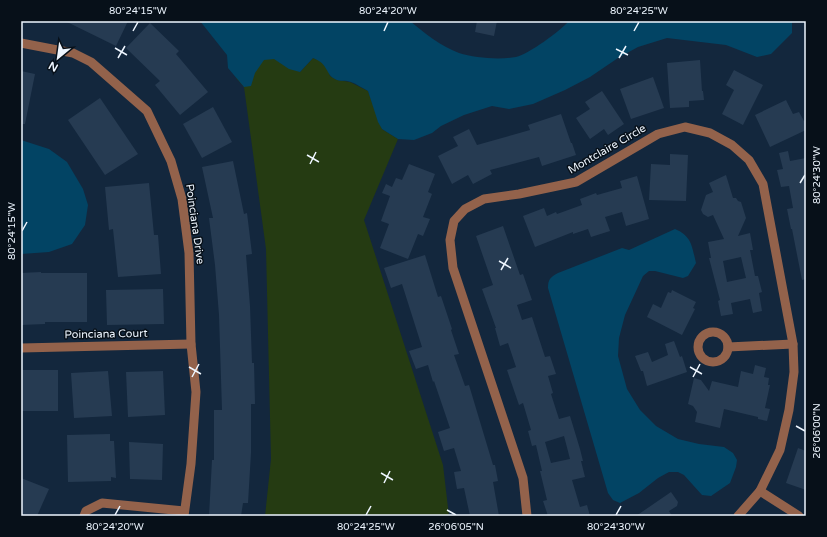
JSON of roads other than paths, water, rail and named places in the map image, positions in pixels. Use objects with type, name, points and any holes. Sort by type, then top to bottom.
[{"type":"street","name":"Poinciana Drive","points":[[21,43],[73,54],[91,62],[147,111],[171,161],[182,198],[189,253],[191,344],[196,392],[191,464],[184,513]]},
{"type":"street","name":"Montclaire Circle","points":[[527,516],[523,478],[453,268],[450,240],[454,221],[465,209],[484,199],[520,194],[576,182],[658,134],[685,127],[710,133],[732,145],[749,160],[763,184],[793,344],[794,372],[789,410],[780,450],[760,492],[738,516]]},
{"type":"street","name":"Poinciana Court","points":[[21,348],[191,344]]},
{"type":"street","points":[[728,347],[793,344]]},
{"type":"street","points":[[760,492],[799,516]]},
{"type":"street","points":[[84,516],[86,511],[102,503],[184,513]]},
{"type":"water","points":[[200,21],[410,21],[446,47],[459,53],[487,58],[509,58],[522,55],[544,42],[569,21],[792,21],[792,33],[771,54],[757,57],[726,45],[667,38],[638,47],[618,58],[590,77],[533,104],[509,109],[492,106],[464,115],[441,126],[432,133],[414,140],[398,139],[382,129],[378,122],[368,91],[351,82],[335,79],[322,63],[313,58],[300,72],[289,69],[274,59],[264,60],[255,73],[251,86],[244,87],[228,68],[227,55]]},
{"type":"water","points":[[21,140],[49,149],[67,162],[83,189],[88,205],[85,225],[72,244],[49,252],[21,254]]},
{"type":"water","points":[[675,229],[685,235],[688,239],[692,247],[696,263],[688,276],[683,278],[655,271],[649,271],[643,276],[625,315],[619,338],[618,356],[627,389],[640,410],[656,426],[678,439],[699,444],[724,447],[733,453],[737,460],[736,467],[730,483],[711,496],[702,495],[684,475],[678,472],[669,472],[658,478],[639,493],[620,503],[613,500],[608,493],[548,288],[548,283],[551,277],[558,273],[622,248],[629,250]]}]
